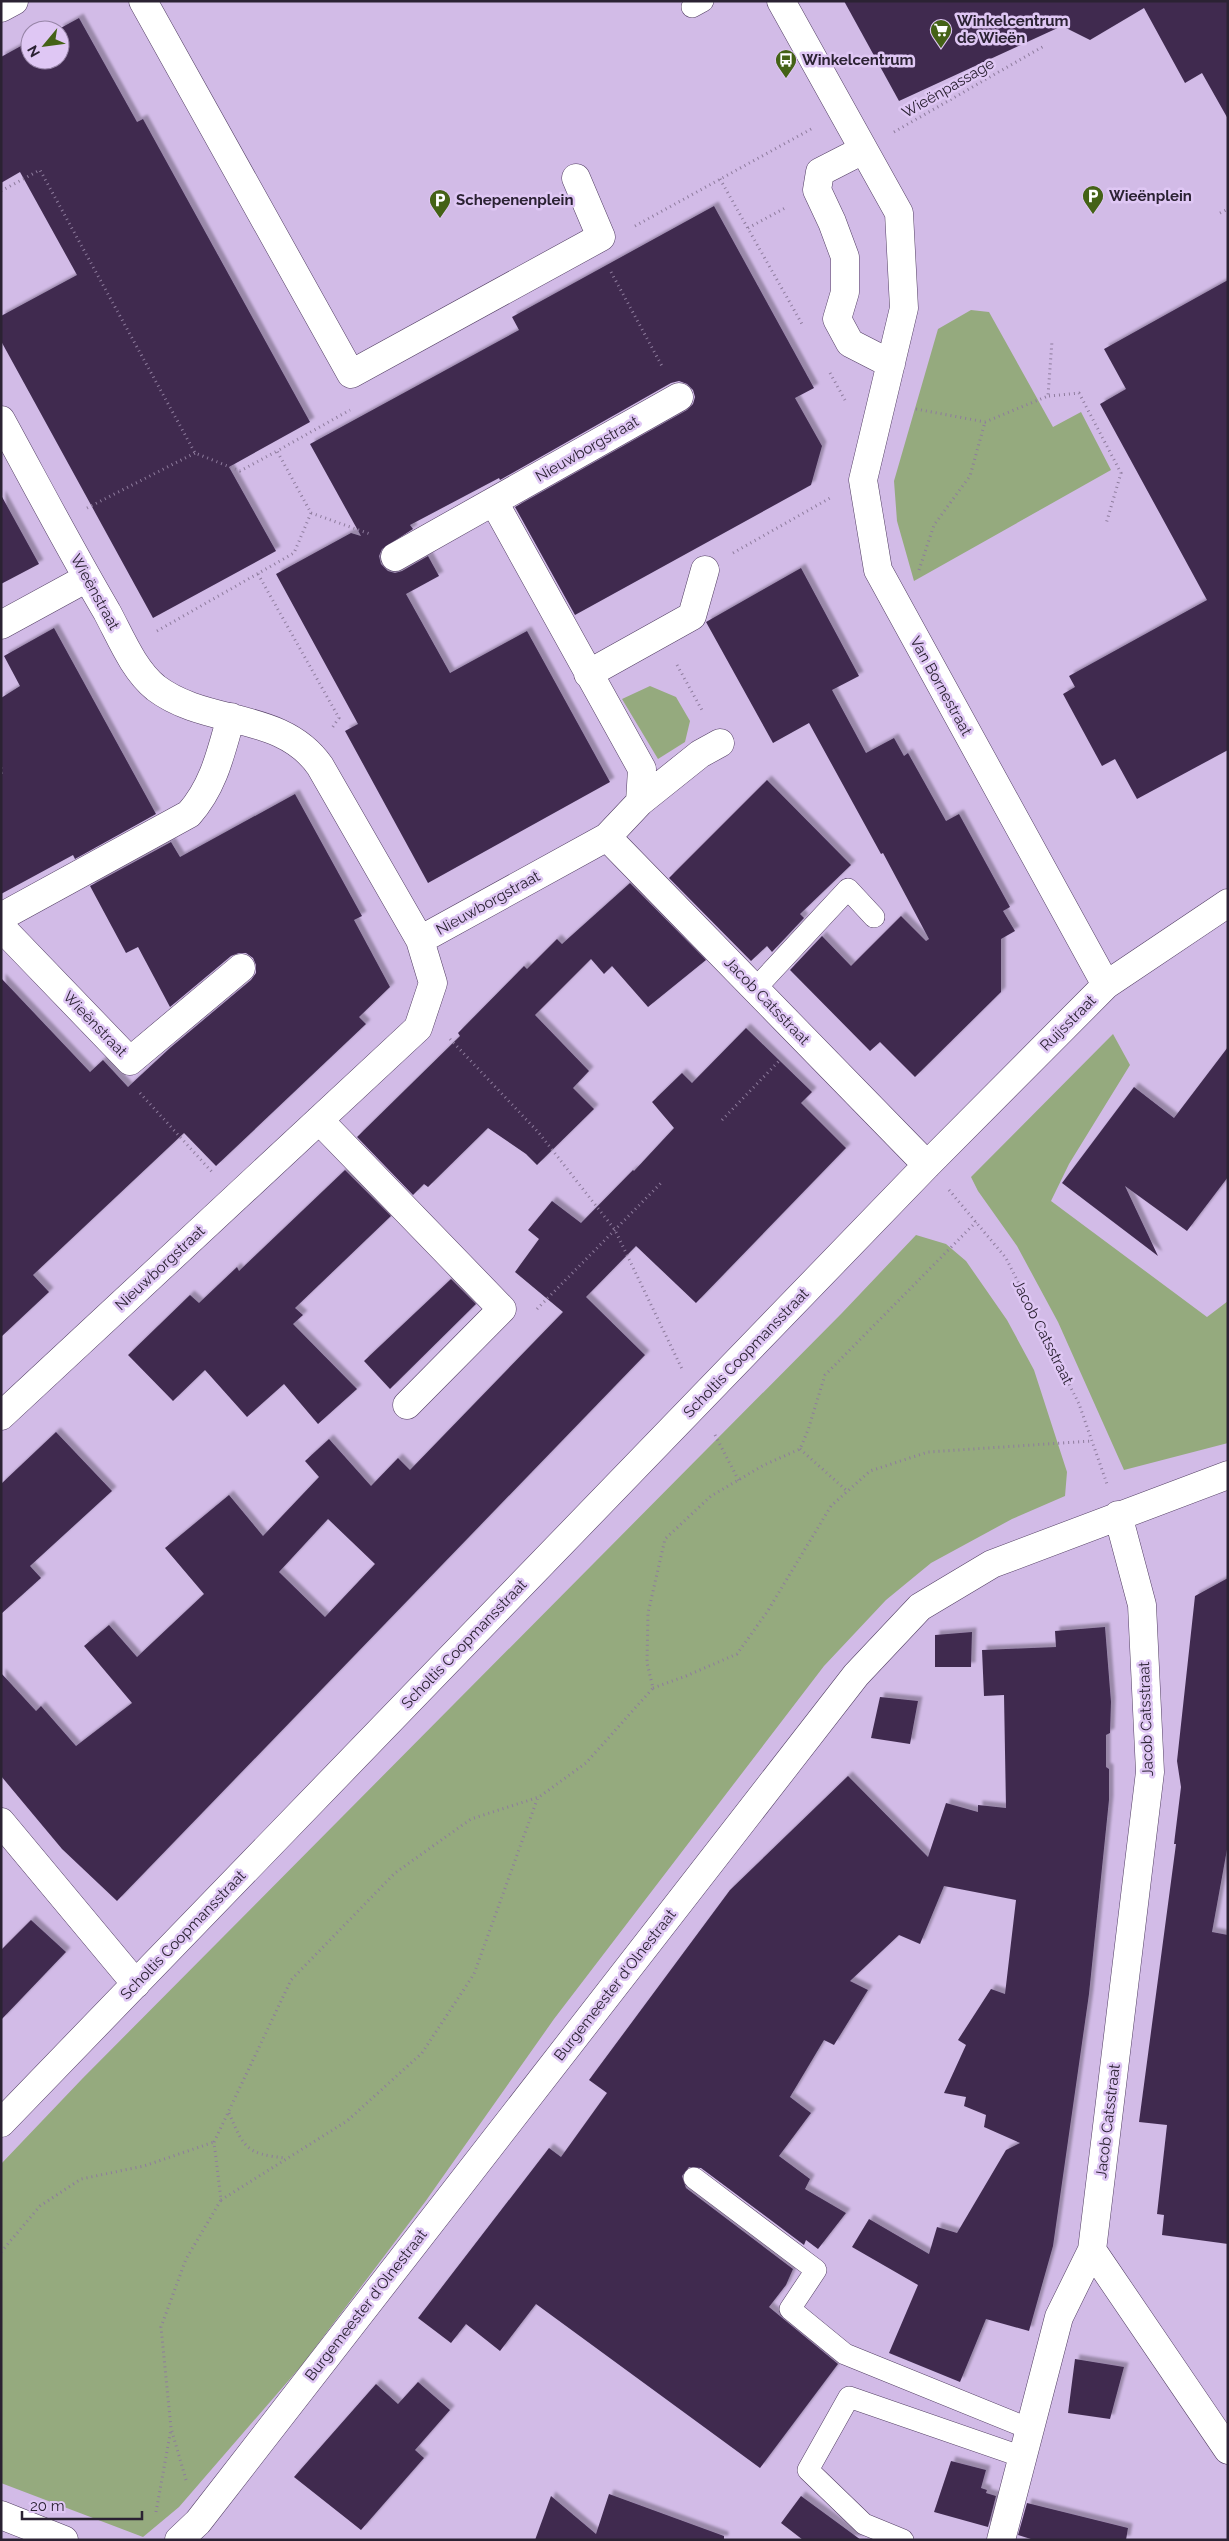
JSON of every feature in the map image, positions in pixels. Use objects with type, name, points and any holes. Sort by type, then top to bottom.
[{"type":"street","points":[[1,8],[14,1]]},
{"type":"street","points":[[143,1],[351,374],[598,239],[576,178]]},
{"type":"street","name":"Van Bornestraat","points":[[781,1],[898,213],[904,308],[863,480],[878,570],[1106,985]]},
{"type":"street","points":[[863,150],[820,172],[817,190],[832,222],[845,257],[845,292],[837,319],[850,344],[891,364]]},
{"type":"street","name":"Nieuwborgstraat","points":[[403,553],[679,397]]},
{"type":"street","name":"Wieënstraat","points":[[1,420],[134,663],[156,687],[183,704],[231,717],[286,736],[303,746],[313,756],[420,940]]},
{"type":"street","points":[[494,502],[642,769],[640,802]]},
{"type":"street","points":[[588,674],[692,616],[705,570]]},
{"type":"street","points":[[1,625],[87,578]]},
{"type":"street","points":[[1,917],[189,814],[201,800],[213,778],[231,717]]},
{"type":"street","name":"Nieuwborgstraat","points":[[1,1416],[418,1028],[433,983],[420,940],[607,837],[640,802],[700,754],[720,743]]},
{"type":"street","name":"Jacob Catsstraat","points":[[607,837],[927,1165]]},
{"type":"street","name":"Ruijsstraat","points":[[927,1165],[1106,985],[1228,903]]},
{"type":"street","name":"Wieënstraat","points":[[1,927],[130,1061],[241,968]]},
{"type":"street","points":[[319,1120],[502,1309],[407,1405]]},
{"type":"street","name":"Scholtis Coopmansstraat","points":[[1,2124],[927,1165]]},
{"type":"street","name":"Burgemeester d'Olnestraat","points":[[188,2531],[856,1675],[920,1607],[992,1564],[1228,1475]]},
{"type":"street","name":"Jacob Catsstraat","points":[[1001,2540],[1059,2317],[1092,2250],[1150,1772],[1142,1605],[1118,1515]]},
{"type":"street","points":[[1,1822],[136,1984]]},
{"type":"street","points":[[1092,2250],[1228,2450]]},
{"type":"street","points":[[1,2516],[64,2540]]},
{"type":"lane","points":[[755,989],[848,889],[874,917]]},
{"type":"lane","points":[[694,2178],[816,2270],[790,2309],[845,2354],[1030,2428]]},
{"type":"lane","points":[[903,2540],[864,2524],[808,2470],[849,2397],[1023,2457]]},
{"type":"path","name":"Wieënpassage","points":[[863,150],[1044,46]]},
{"type":"path","points":[[679,397],[598,239],[624,232],[842,112]]},
{"type":"path","points":[[1,191],[40,170],[195,453],[240,471],[354,408],[351,374]]},
{"type":"path","points":[[720,179],[803,326]]},
{"type":"path","points":[[748,228],[817,190]]},
{"type":"path","points":[[1220,213],[1228,209]]},
{"type":"path","points":[[1048,396],[1052,341]]},
{"type":"path","points":[[826,367],[871,447]]},
{"type":"path","points":[[882,403],[986,422],[1048,396],[1079,393],[1121,473],[1106,524]]},
{"type":"path","points":[[903,616],[934,526],[970,476],[986,422]]},
{"type":"path","points":[[277,451],[311,513],[403,553]]},
{"type":"path","points":[[58,523],[195,453]]},
{"type":"path","points":[[705,570],[863,480]]},
{"type":"path","points":[[127,648],[294,553],[311,513]]},
{"type":"path","points":[[258,574],[339,718],[313,756]]},
{"type":"path","points":[[660,634],[720,743]]},
{"type":"path","points":[[1,768],[3,772],[1,773]]},
{"type":"path","points":[[424,1012],[539,1133],[615,1230],[698,1402],[739,1481]]},
{"type":"path","points":[[722,1120],[802,1037]]},
{"type":"path","points":[[130,1061],[131,1083],[236,1198]]},
{"type":"path","points":[[534,1312],[661,1183]]},
{"type":"path","name":"Jacob Catsstraat","points":[[800,1449],[825,1375],[976,1222],[1006,1258],[1079,1404],[1118,1515]]},
{"type":"path","points":[[221,2200],[214,2142],[291,1980],[388,1880],[471,1820],[539,1797],[586,1763],[653,1688],[737,1654],[768,1612],[831,1506],[870,1471],[928,1452],[1092,1441]]},
{"type":"path","points":[[653,1688],[647,1663],[648,1613],[665,1539],[712,1496],[800,1449],[847,1491]]},
{"type":"path","points":[[188,2531],[171,2428],[160,2327],[186,2259],[221,2200],[347,2121],[422,2053],[474,1974],[539,1797]]},
{"type":"path","points":[[229,2113],[242,2143],[263,2156],[286,2158]]},
{"type":"path","points":[[1,2252],[40,2206],[81,2179],[144,2166],[214,2142]]},
{"type":"path","points":[[154,2521],[171,2428]]},
{"type":"green space","points":[[971,310],[989,312],[1053,427],[1081,412],[1111,470],[914,581],[897,521],[894,481],[938,329]]},
{"type":"green space","points":[[650,686],[676,697],[690,721],[685,742],[658,759],[622,699]]},
{"type":"green space","points":[[1113,1034],[1130,1065],[1069,1164],[1051,1201],[1207,1317],[1228,1301],[1228,1443],[1124,1470],[1058,1322],[1017,1246],[978,1191],[971,1177]]},
{"type":"green space","points":[[916,1235],[946,1244],[966,1261],[1007,1320],[1034,1370],[1067,1472],[1065,1496],[1012,1519],[931,1563],[886,1600],[824,1666],[554,2019],[425,2202],[302,2365],[179,2507],[143,2537],[1,2483],[1,2164],[82,2079],[842,1313]]},
{"type":"building","name":"Winkelcentrum de Wieën","points":[[844,1],[1228,1],[1228,119],[1202,73],[1185,83],[1144,8],[1090,40],[1062,26],[899,101]]},
{"type":"building","points":[[79,18],[137,122],[143,119],[310,422],[229,467],[276,551],[153,618],[1,341],[1,316],[77,275],[20,172],[1,183],[1,57],[20,47],[20,70],[70,70],[70,23]]},
{"type":"building","points":[[714,206],[814,388],[795,398],[822,446],[811,485],[575,615],[515,507],[687,410],[693,404],[695,397],[693,390],[687,384],[679,381],[671,383],[500,480],[499,478],[410,525],[413,529],[382,549],[379,556],[381,564],[388,571],[395,573],[402,571],[428,556],[439,576],[406,594],[450,673],[527,631],[610,782],[428,883],[345,731],[358,724],[276,574],[351,533],[361,536],[310,444],[519,330],[512,317]]},
{"type":"building","points":[[1228,280],[1228,750],[1137,799],[1115,759],[1102,766],[1063,694],[1075,687],[1069,676],[1207,600],[1100,404],[1126,389],[1104,349]]},
{"type":"building","points":[[1,495],[39,564],[1,584]]},
{"type":"building","points":[[801,568],[859,676],[832,690],[866,753],[894,738],[904,756],[908,753],[946,821],[959,814],[1010,907],[1003,911],[1015,931],[1001,939],[1001,992],[915,1077],[880,1042],[870,1051],[790,970],[822,936],[851,966],[901,916],[926,941],[929,939],[883,853],[881,854],[809,723],[773,743],[706,622]]},
{"type":"building","points":[[54,628],[156,814],[75,859],[73,855],[1,894],[1,698],[20,686],[4,656]]},
{"type":"building","points":[[767,780],[851,865],[800,914],[804,918],[772,952],[767,946],[751,961],[669,878]]},
{"type":"building","points":[[295,794],[362,916],[354,920],[390,987],[359,1017],[366,1024],[216,1166],[184,1133],[33,1275],[49,1292],[1,1337],[1,978],[90,1072],[103,1060],[128,1087],[170,1048],[251,980],[256,973],[256,965],[253,958],[246,953],[231,956],[170,1007],[138,947],[126,953],[90,886],[171,842],[180,857]]},
{"type":"building","points":[[630,883],[706,960],[648,1007],[612,966],[604,974],[591,959],[535,1015],[589,1071],[573,1088],[594,1109],[537,1165],[526,1154],[488,1128],[428,1187],[424,1184],[413,1195],[357,1137],[460,1036],[458,1033],[524,966],[527,969],[557,939],[562,944]]},
{"type":"building","points":[[746,1028],[812,1092],[801,1103],[846,1148],[696,1303],[636,1246],[586,1297],[645,1355],[117,1901],[62,1849],[1,1776],[1,1673],[36,1711],[41,1706],[76,1746],[132,1703],[84,1646],[109,1625],[137,1657],[204,1594],[165,1548],[229,1495],[263,1536],[319,1477],[305,1461],[329,1439],[371,1486],[398,1458],[410,1470],[563,1312],[515,1272],[539,1239],[528,1230],[552,1201],[581,1223],[674,1128],[652,1102],[682,1073],[692,1083]],"holes":[[[328,1519],[375,1564],[325,1617],[279,1572]]]},
{"type":"building","points":[[1228,1047],[1228,1177],[1187,1231],[1125,1186],[1158,1256],[1062,1183],[1134,1087],[1174,1118]]},
{"type":"building","points":[[345,1170],[391,1216],[295,1308],[303,1315],[293,1324],[357,1389],[318,1424],[284,1384],[247,1417],[205,1370],[173,1401],[128,1355],[190,1295],[199,1303],[237,1267],[239,1271]]},
{"type":"building","points":[[451,1279],[476,1304],[390,1389],[364,1361]]},
{"type":"building","points":[[56,1432],[112,1491],[30,1566],[41,1578],[1,1614],[1,1484]]},
{"type":"building","points":[[1228,1578],[1228,1844],[1212,1932],[1228,1935],[1228,2244],[1162,2235],[1164,2215],[1157,2214],[1167,2125],[1139,2122],[1176,1844],[1174,1844],[1181,1787],[1177,1761],[1195,1596]]},
{"type":"building","points":[[1105,1627],[1111,1702],[1110,1733],[1106,1735],[1109,1800],[1089,1994],[1053,2246],[1029,2331],[986,2319],[960,2382],[889,2353],[918,2285],[852,2247],[869,2219],[929,2254],[937,2227],[957,2233],[1006,2150],[1020,2143],[984,2127],[986,2115],[964,2106],[966,2097],[944,2093],[966,2045],[958,2040],[991,1989],[1005,1994],[1016,1900],[944,1886],[920,1944],[899,1935],[850,1981],[868,1990],[834,2045],[824,2040],[790,2097],[811,2113],[779,2156],[810,2179],[805,2189],[846,2213],[818,2249],[806,2240],[804,2245],[701,2168],[689,2167],[682,2176],[686,2188],[793,2269],[786,2285],[769,2307],[838,2364],[760,2468],[536,2304],[500,2351],[466,2324],[451,2343],[418,2318],[549,2148],[561,2157],[607,2093],[589,2080],[730,1890],[848,1776],[928,1857],[946,1803],[978,1812],[978,1805],[1006,1808],[1004,1695],[984,1696],[982,1650],[1056,1647],[1055,1631]]},
{"type":"building","points":[[972,1632],[971,1667],[935,1667],[935,1635]]},
{"type":"building","points":[[880,1697],[918,1701],[910,1744],[871,1738]]},
{"type":"building","points":[[31,1920],[66,1952],[1,2020],[1,1950]]},
{"type":"building","points":[[1075,2359],[1124,2367],[1110,2419],[1068,2413]]},
{"type":"building","points":[[418,2382],[450,2410],[415,2450],[424,2458],[361,2530],[294,2477],[376,2384],[398,2404]]},
{"type":"building","points":[[951,2461],[986,2470],[981,2488],[987,2490],[986,2493],[996,2496],[988,2527],[934,2512]]},
{"type":"building","points":[[609,2494],[724,2536],[724,2540],[535,2540],[551,2496],[596,2534]]},
{"type":"building","points":[[801,2496],[861,2540],[803,2540],[781,2523]]},
{"type":"building","points":[[1027,2503],[1128,2528],[1126,2540],[1034,2540],[1018,2535]]},
{"type":"place","name":"Winkelcentrum de Wieën","points":[[941,49]]},
{"type":"place","name":"Winkelcentrum","points":[[786,79]]},
{"type":"place","name":"Wieënplein","points":[[1093,215]]},
{"type":"place","name":"Schepenenplein","points":[[440,219]]}]
